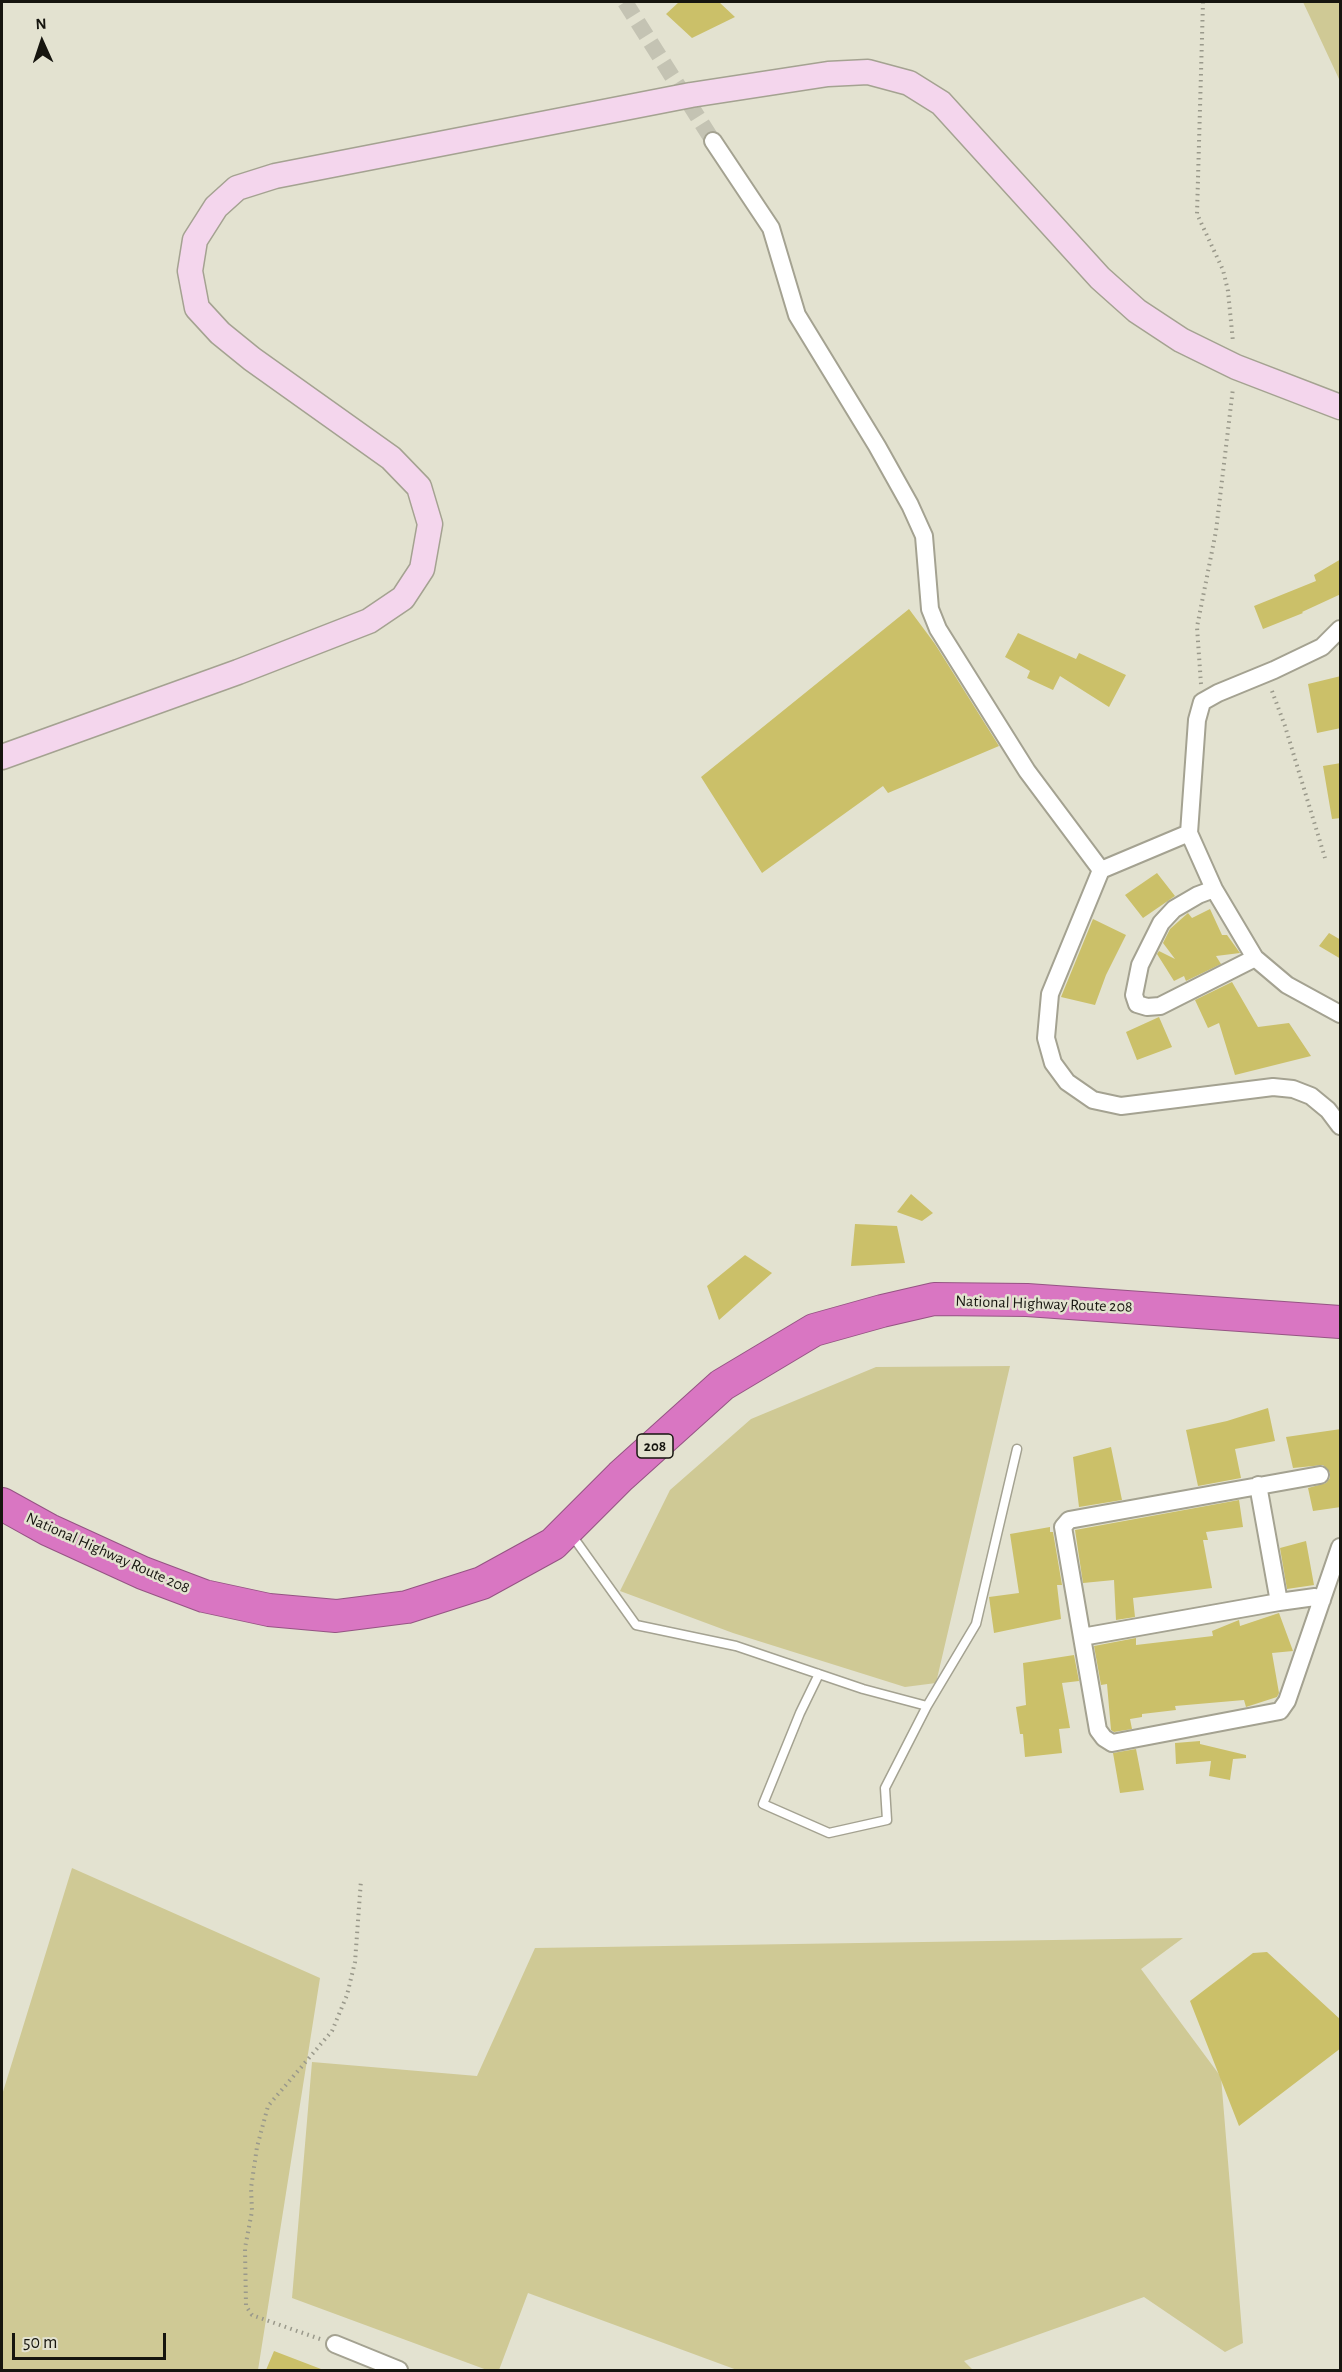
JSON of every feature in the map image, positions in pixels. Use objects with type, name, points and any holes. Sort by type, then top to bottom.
[{"type":"highway","name":"National Highway Route 208","points":[[2,1504],[49,1530],[143,1573],[204,1596],[268,1610],[336,1616],[407,1607],[482,1583],[553,1544],[621,1476],[722,1385],[814,1330],[934,1299],[1028,1300],[1341,1322]]},
{"type":"street","points":[[2,757],[238,672],[369,621],[403,598],[422,568],[430,524],[419,487],[391,458],[219,333],[197,308],[190,270],[195,240],[216,207],[237,188],[275,176],[691,95],[828,74],[868,72],[909,83],[941,103],[1107,284],[1137,311],[1181,340],[1236,367],[1341,407]]},
{"type":"street","points":[[713,141],[771,228],[797,315],[877,446],[924,536],[930,609],[938,629],[1027,771],[1101,870]]},
{"type":"street","points":[[1341,629],[1322,646],[1202,702],[1196,730],[1189,833],[1214,889],[1255,958],[1287,985],[1341,1014]]},
{"type":"street","points":[[1189,833],[1101,870],[1050,994],[1046,1038],[1053,1063],[1066,1082],[1093,1100],[1121,1106],[1273,1088],[1293,1089],[1311,1096],[1328,1110],[1341,1126]]},
{"type":"street","points":[[1214,889],[1174,909],[1161,923],[1140,965],[1134,995],[1137,1004],[1147,1007],[1160,1006],[1255,958]]},
{"type":"street","points":[[1320,1474],[1069,1520],[1064,1527],[1098,1730],[1104,1738],[1112,1743],[1280,1711],[1287,1701],[1341,1547]]},
{"type":"street","points":[[1258,1485],[1279,1602]]},
{"type":"street","points":[[1082,1637],[1315,1596],[1322,1600]]},
{"type":"street","points":[[335,2344],[399,2370]]},
{"type":"lane","points":[[819,1674],[800,1713],[763,1804],[830,1833],[887,1820],[885,1788],[927,1706],[976,1624],[1017,1449]]},
{"type":"lane","points":[[568,1529],[636,1625],[736,1646],[819,1674],[927,1706]]},
{"type":"path","points":[[1202,702],[1197,627],[1216,531],[1236,367],[1230,305],[1223,270],[1197,214],[1203,2]]},
{"type":"path","points":[[1265,674],[1285,726],[1325,858]]},
{"type":"path","points":[[335,2344],[252,2315],[246,2306],[244,2248],[252,2211],[251,2188],[257,2147],[268,2106],[332,2031],[347,1995],[355,1962],[361,1880]]},
{"type":"shaded area","points":[[1303,2],[1340,2],[1340,79],[1339,79]]},
{"type":"shaded area","points":[[1010,1366],[936,1683],[905,1687],[733,1633],[620,1591],[670,1490],[751,1419],[876,1367]]},
{"type":"shaded area","points":[[72,1868],[320,1978],[258,2370],[2,2370],[2,2095]]},
{"type":"shaded area","points":[[1183,1938],[1141,1969],[1221,2077],[1243,2343],[1225,2352],[1144,2297],[964,2361],[973,2370],[737,2370],[528,2293],[499,2370],[487,2370],[292,2298],[312,2062],[477,2076],[535,1948]]},
{"type":"building","points":[[679,2],[719,2],[735,17],[692,38],[666,14]]},
{"type":"building","points":[[1341,559],[1341,594],[1263,629],[1254,606],[1316,581],[1314,575]]},
{"type":"building","points":[[909,609],[935,644],[999,746],[888,793],[883,786],[762,873],[701,777]]},
{"type":"building","points":[[1018,633],[1076,659],[1079,653],[1126,675],[1109,707],[1060,676],[1053,690],[1027,678],[1030,671],[1005,657]]},
{"type":"building","points":[[1341,676],[1341,728],[1317,733],[1308,684]]},
{"type":"building","points":[[1341,763],[1341,818],[1332,819],[1323,766]]},
{"type":"building","points":[[1157,873],[1175,896],[1143,918],[1125,895]]},
{"type":"building","points":[[1210,909],[1222,935],[1227,935],[1240,953],[1216,956],[1221,964],[1186,981],[1184,976],[1174,981],[1157,954],[1159,951],[1175,959],[1163,943],[1170,929],[1188,913],[1192,918]]},
{"type":"building","points":[[1093,919],[1126,935],[1106,975],[1095,1005],[1061,997]]},
{"type":"building","points":[[1329,933],[1341,940],[1341,959],[1319,946]]},
{"type":"building","points":[[1232,982],[1258,1027],[1289,1023],[1311,1056],[1235,1075],[1219,1023],[1208,1028],[1195,1000]]},
{"type":"building","points":[[1159,1017],[1172,1047],[1137,1060],[1126,1032]]},
{"type":"building","points":[[911,1194],[933,1213],[922,1221],[897,1212]]},
{"type":"building","points":[[855,1224],[897,1226],[905,1263],[851,1266]]},
{"type":"building","points":[[745,1255],[772,1273],[719,1320],[707,1286]]},
{"type":"building","points":[[1268,1408],[1275,1441],[1235,1449],[1241,1478],[1198,1486],[1186,1430],[1227,1421]]},
{"type":"building","points":[[1341,1429],[1341,1507],[1313,1511],[1308,1488],[1326,1483],[1330,1478],[1330,1473],[1323,1465],[1293,1468],[1286,1437]]},
{"type":"building","points":[[1111,1447],[1122,1500],[1079,1507],[1073,1457]]},
{"type":"building","points":[[1239,1500],[1243,1527],[1206,1532],[1208,1540],[1203,1540],[1212,1588],[1133,1598],[1135,1617],[1116,1620],[1114,1580],[1083,1583],[1075,1530]]},
{"type":"building","points":[[1050,1527],[1050,1532],[1053,1532],[1062,1585],[1057,1585],[1061,1619],[994,1633],[989,1597],[1019,1593],[1010,1534]]},
{"type":"building","points":[[1306,1541],[1314,1585],[1287,1589],[1280,1548]]},
{"type":"building","points":[[1279,1613],[1293,1651],[1272,1653],[1279,1693],[1277,1697],[1246,1707],[1244,1700],[1175,1706],[1176,1710],[1142,1714],[1142,1717],[1130,1719],[1132,1729],[1114,1732],[1111,1730],[1107,1684],[1101,1685],[1094,1646],[1136,1638],[1136,1645],[1213,1636],[1212,1631],[1239,1620],[1240,1626]]},
{"type":"building","points":[[1074,1655],[1079,1681],[1062,1683],[1070,1728],[1059,1729],[1062,1753],[1025,1757],[1023,1734],[1020,1734],[1016,1707],[1026,1705],[1023,1663]]},
{"type":"building","points":[[1200,1741],[1200,1744],[1246,1755],[1246,1758],[1233,1759],[1230,1780],[1209,1776],[1211,1761],[1176,1764],[1175,1743]]},
{"type":"building","points":[[1136,1749],[1144,1790],[1120,1793],[1113,1753]]},
{"type":"building","points":[[1267,1952],[1341,2020],[1341,2048],[1239,2126],[1190,2001],[1253,1953]]},
{"type":"building","points":[[274,2351],[321,2369],[321,2370],[266,2370]]},
{"type":"tunnel","points":[[625,2],[713,141]]}]
